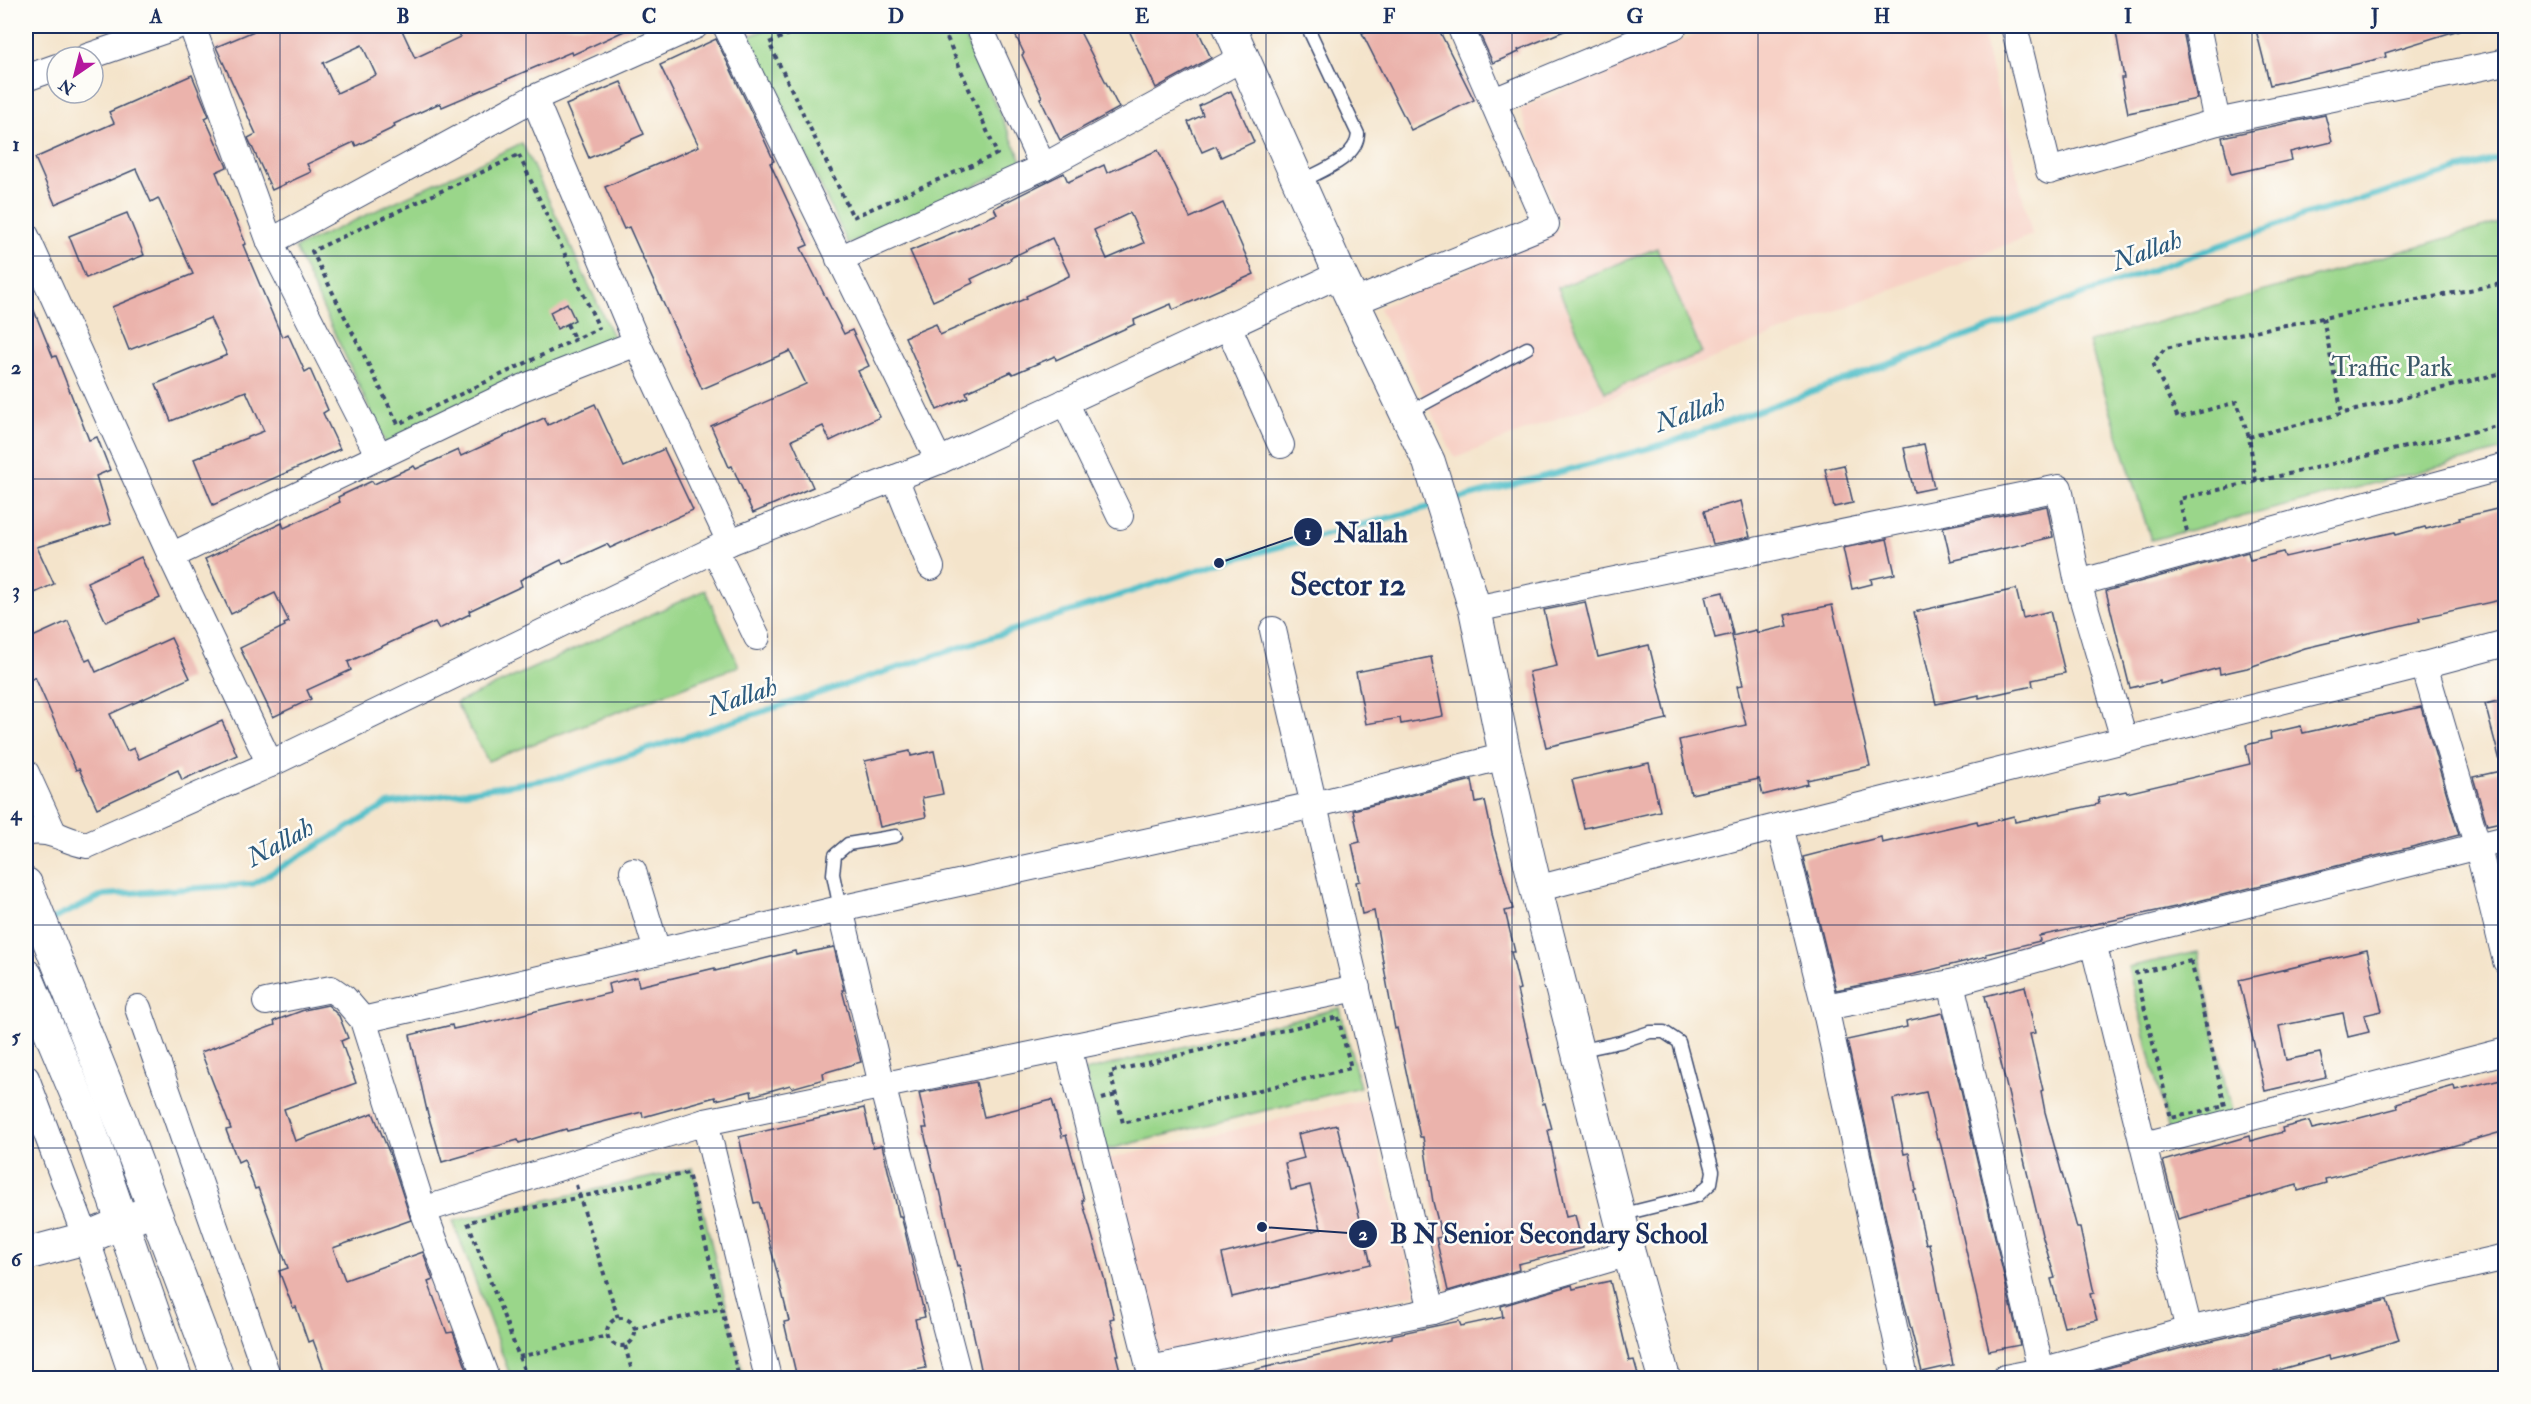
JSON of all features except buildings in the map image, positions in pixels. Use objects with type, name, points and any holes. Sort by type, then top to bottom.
[{"type":"street","points":[[105,51],[177,26]]},
{"type":"street","points":[[192,26],[270,242],[379,456]]},
{"type":"street","points":[[270,242],[534,98],[695,26]]},
{"type":"street","points":[[726,26],[939,461]]},
{"type":"street","points":[[979,26],[1043,167]]},
{"type":"street","points":[[1354,302],[1546,224],[1460,26]]},
{"type":"street","points":[[1494,101],[1674,26]]},
{"type":"street","points":[[2014,26],[2049,171],[2217,122],[2505,62]]},
{"type":"street","points":[[2197,26],[2217,122]]},
{"type":"street","points":[[1233,27],[1244,57],[1340,274],[1429,462],[1475,609],[1505,756],[1536,889],[1619,1215],[1664,1378]]},
{"type":"street","points":[[839,259],[1043,167],[1244,57]]},
{"type":"street","points":[[26,78],[45,71]]},
{"type":"street","points":[[534,98],[723,546],[757,637]]},
{"type":"street","points":[[26,236],[171,556],[270,764]]},
{"type":"street","points":[[26,833],[53,832],[70,842],[87,845],[270,764],[723,546],[939,461],[1340,274]]},
{"type":"street","points":[[1228,326],[1281,445]]},
{"type":"street","points":[[171,556],[522,388],[637,343]]},
{"type":"street","points":[[1065,402],[1120,516]]},
{"type":"street","points":[[2078,584],[2505,466]]},
{"type":"street","points":[[895,478],[932,567]]},
{"type":"street","points":[[1475,609],[2059,488],[2078,584],[2124,740]]},
{"type":"street","points":[[1273,630],[1432,1311]]},
{"type":"street","points":[[1536,889],[1779,826],[2424,666],[2505,643]]},
{"type":"street","points":[[2424,666],[2477,844],[2505,961]]},
{"type":"street","points":[[363,1020],[840,909],[1314,806],[1505,756]]},
{"type":"street","points":[[26,773],[53,832]]},
{"type":"street","points":[[1779,826],[1825,1007],[1905,1378]]},
{"type":"street","points":[[1825,1007],[1951,983],[2093,943],[2477,844],[2505,839]]},
{"type":"street","points":[[633,871],[657,951]]},
{"type":"street","points":[[26,885],[218,1378]]},
{"type":"street","points":[[840,909],[882,1085],[959,1378]]},
{"type":"street","points":[[2093,943],[2189,1329]]},
{"type":"street","points":[[26,975],[85,1115],[176,1378]]},
{"type":"street","points":[[1951,983],[2041,1371]]},
{"type":"street","points":[[266,1002],[331,988],[344,998],[363,1020],[423,1210],[486,1378]]},
{"type":"street","points":[[423,1210],[705,1122],[1357,988]]},
{"type":"street","points":[[138,1008],[268,1378]]},
{"type":"street","points":[[1068,1047],[1151,1374],[1432,1311],[1629,1253]]},
{"type":"street","points":[[2144,1145],[2505,1051]]},
{"type":"street","points":[[26,1078],[86,1238],[133,1378]]},
{"type":"street","points":[[705,1122],[768,1378]]},
{"type":"street","points":[[26,1254],[86,1238],[154,1210]]},
{"type":"street","points":[[2006,1378],[2041,1371],[2189,1329],[2505,1257]]},
{"type":"lane","points":[[1299,182],[1353,151],[1358,134],[1307,26]]},
{"type":"lane","points":[[1406,414],[1527,348]]},
{"type":"lane","points":[[840,909],[833,874],[835,855],[848,844],[896,836]]},
{"type":"lane","points":[[1577,1051],[1620,1042],[1650,1032],[1664,1032],[1674,1037],[1679,1042],[1713,1171],[1711,1183],[1697,1196],[1619,1215]]},
{"type":"path","points":[[806,26],[769,43],[853,217],[997,154],[942,26]]},
{"type":"path","points":[[519,155],[599,328],[575,340],[398,424],[312,251],[519,155]]},
{"type":"path","points":[[2256,481],[2249,437],[2237,402],[2178,418],[2153,363],[2165,348],[2505,283]]},
{"type":"path","points":[[2323,318],[2342,413]]},
{"type":"path","points":[[567,324],[575,340]]},
{"type":"path","points":[[2249,437],[2505,372]]},
{"type":"path","points":[[2193,552],[2179,499],[2505,424]]},
{"type":"path","points":[[2191,961],[2225,1106],[2171,1118],[2136,974],[2191,961]]},
{"type":"path","points":[[1338,1017],[1351,1068],[1123,1123],[1110,1072],[1338,1017]]},
{"type":"path","points":[[569,1164],[618,1318]]},
{"type":"path","points":[[527,1378],[468,1222],[688,1173],[739,1378]]},
{"type":"path","points":[[634,1329],[749,1302]]},
{"type":"path","points":[[618,1318],[630,1322],[634,1329],[634,1338],[625,1346]]},
{"type":"path","points":[[618,1318],[608,1327],[607,1336],[612,1344],[625,1346]]},
{"type":"path","points":[[519,1357],[607,1336]]},
{"type":"path","points":[[625,1346],[634,1378]]},
{"type":"shaded area","points":[[1715,26],[1981,26],[2032,235],[1455,458],[1379,308],[1561,228],[1520,109]]},
{"type":"shaded area","points":[[1366,1099],[1416,1294],[1160,1354],[1108,1159]]},
{"type":"green space","points":[[773,26],[959,26],[1023,163],[848,244],[750,36]]},
{"type":"green space","points":[[522,143],[615,341],[387,446],[295,248]]},
{"type":"green space","name":"Traffic Park","points":[[2505,221],[2505,450],[2151,540],[2089,342]]},
{"type":"green space","points":[[1657,248],[1702,353],[1605,392],[1558,288]]},
{"type":"green space","points":[[705,590],[739,666],[488,761],[456,703]]},
{"type":"green space","points":[[2198,952],[2232,1117],[2169,1132],[2128,967]]},
{"type":"green space","points":[[1340,1008],[1360,1087],[1105,1150],[1085,1071]]},
{"type":"green space","points":[[693,1168],[744,1378],[511,1378],[453,1221]]},
{"type":"waterway","name":"Nallah","points":[[1451,501],[1668,443],[2300,217],[2506,156]]},
{"type":"waterway","name":"Nallah","points":[[51,920],[104,895],[253,884],[388,804],[562,777],[1219,563],[1433,506]]},
{"type":"place","name":"Nallah","points":[[1219,563]]},
{"type":"place","name":"B N Senior Secondary School","points":[[1262,1227]]},
{"type":"district","name":"Sector 12","points":[[1348,584]]}]
